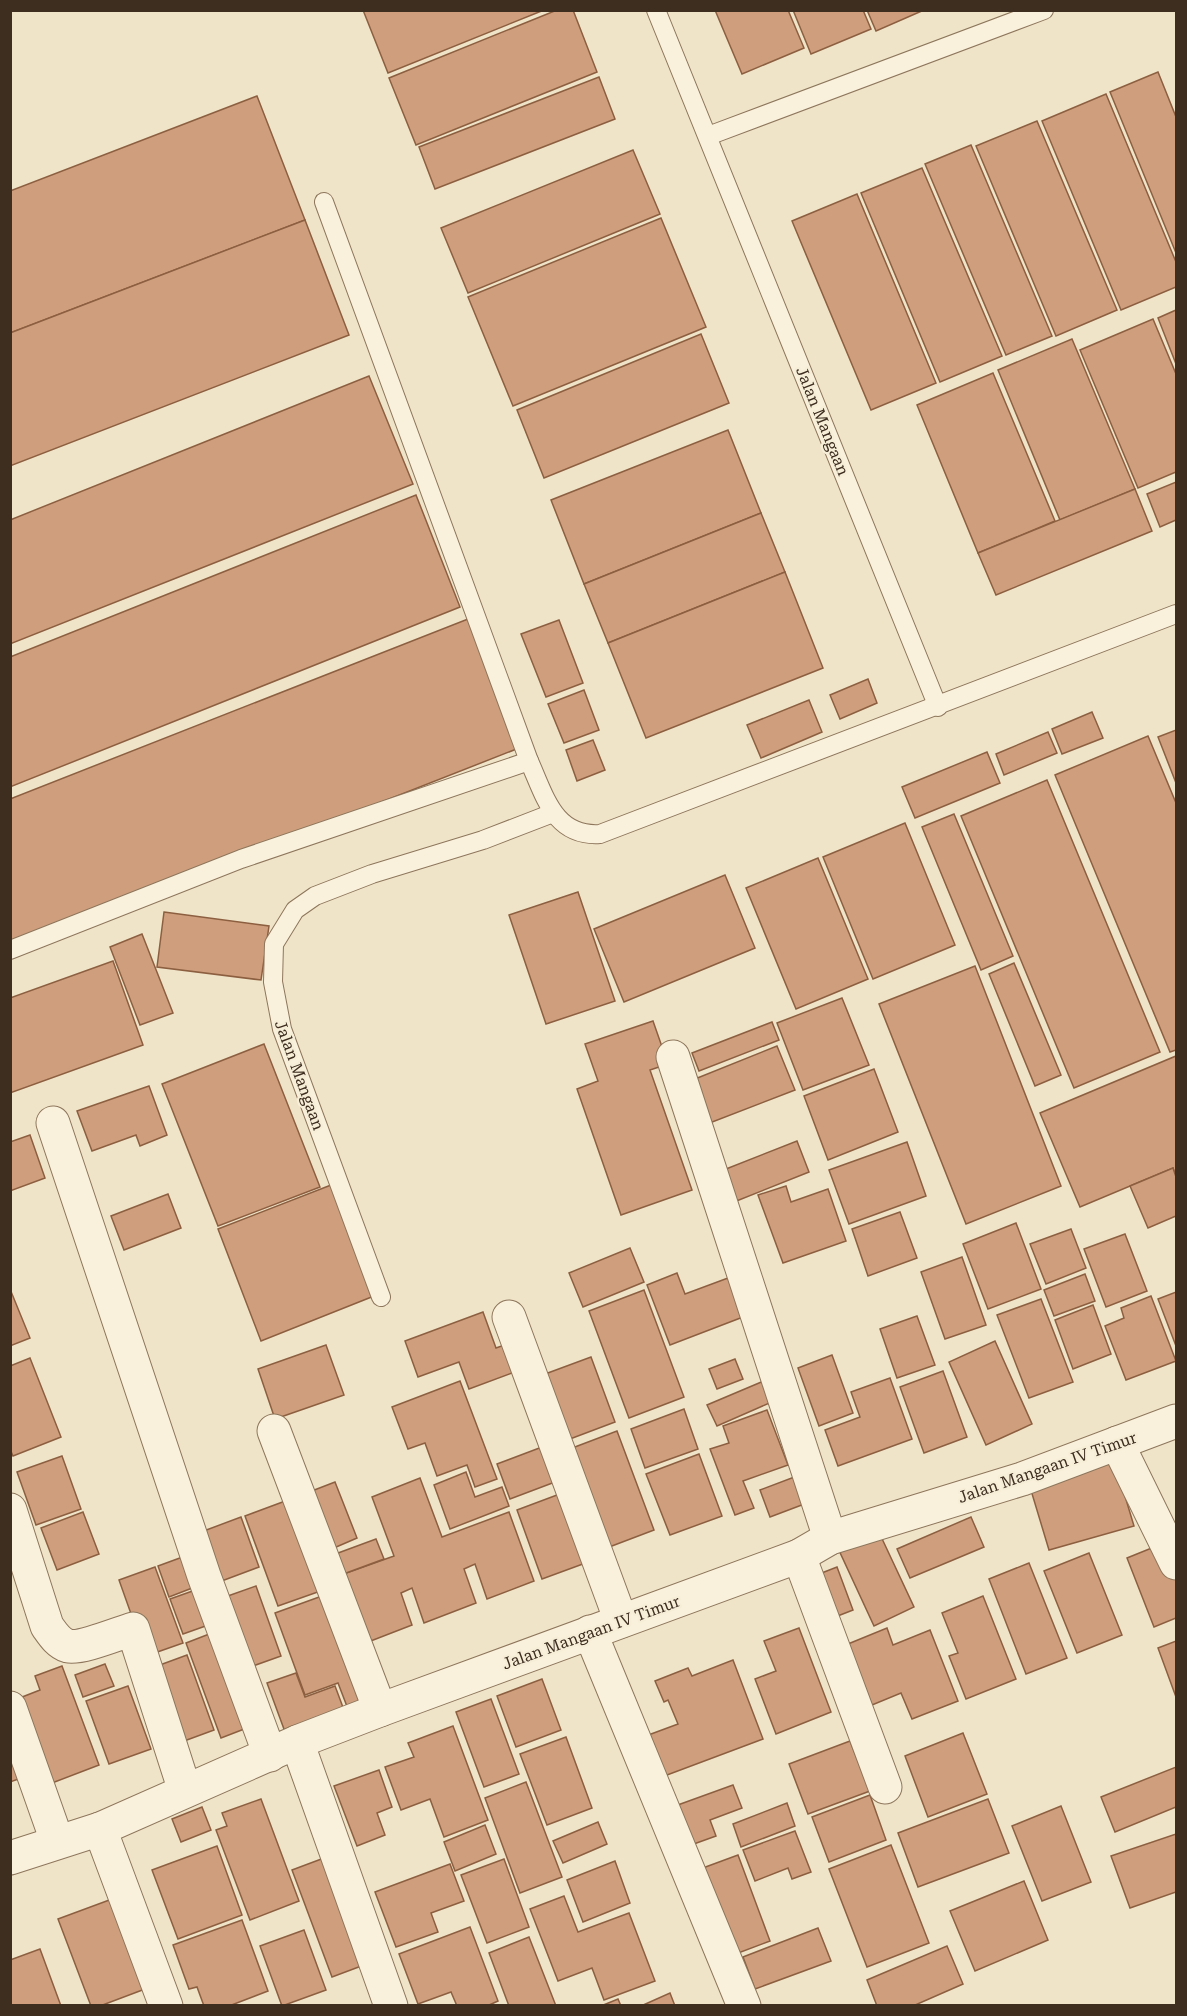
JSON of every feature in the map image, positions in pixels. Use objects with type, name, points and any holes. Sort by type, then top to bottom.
[{"type":"street","points":[[673,1057],[830,1538]]},
{"type":"street","points":[[53,1123],[204,1576],[283,1748],[391,2006]]},
{"type":"street","points":[[509,1317],[621,1621]]},
{"type":"street","name":"Jalan Mangaan IV Timur","points":[[10,1858],[100,1829],[283,1748],[799,1556],[830,1538],[1022,1479],[1176,1421]]},
{"type":"street","points":[[274,1431],[380,1710]]},
{"type":"street","points":[[1118,1443],[1176,1563]]},
{"type":"street","points":[[10,1510],[47,1626],[57,1639],[68,1646],[133,1629],[185,1791]]},
{"type":"street","points":[[799,1556],[885,1787]]},
{"type":"street","points":[[590,1632],[744,2006]]},
{"type":"street","points":[[10,1708],[57,1841]]},
{"type":"street","points":[[100,1829],[166,2006]]},
{"type":"lane","name":"Jalan Mangaan","points":[[656,10],[938,706]]},
{"type":"lane","points":[[708,136],[1044,10]]},
{"type":"lane","points":[[324,202],[529,761],[553,813],[577,833],[600,834],[1176,614]]},
{"type":"lane","points":[[10,950],[241,859],[529,761]]},
{"type":"lane","name":"Jalan Mangaan","points":[[381,1297],[282,1029],[273,982],[274,944],[296,910],[315,896],[372,874],[483,840],[553,813]]},
{"type":"building","points":[[363,10],[544,10],[388,73]]},
{"type":"building","points":[[557,10],[573,10],[597,72],[416,145],[389,78]]},
{"type":"building","points":[[715,10],[788,10],[804,48],[742,74]]},
{"type":"building","points":[[793,10],[863,10],[871,29],[811,54]]},
{"type":"building","points":[[867,10],[924,10],[876,31]]},
{"type":"building","points":[[1158,72],[1176,117],[1176,253],[1110,92]]},
{"type":"building","points":[[599,77],[615,119],[435,189],[419,147]]},
{"type":"building","points":[[1106,94],[1176,262],[1176,287],[1121,310],[1042,121]]},
{"type":"building","points":[[257,96],[305,220],[10,333],[10,191]]},
{"type":"building","points":[[1037,121],[1117,310],[1056,336],[976,146]]},
{"type":"building","points":[[971,145],[1052,336],[1006,355],[925,164]]},
{"type":"building","points":[[633,150],[660,214],[468,293],[441,228]]},
{"type":"building","points":[[922,168],[1002,356],[940,382],[861,193]]},
{"type":"building","points":[[857,194],[936,383],[871,410],[792,221]]},
{"type":"building","points":[[661,218],[706,327],[513,406],[468,297]]},
{"type":"building","points":[[305,220],[349,335],[10,466],[10,333]]},
{"type":"building","points":[[1176,310],[1176,364],[1158,318]]},
{"type":"building","points":[[1153,319],[1176,374],[1176,472],[1138,488],[1080,350]]},
{"type":"building","points":[[701,334],[729,403],[544,478],[517,410]]},
{"type":"building","points":[[1072,339],[1135,489],[1060,520],[998,370]]},
{"type":"building","points":[[993,373],[1055,521],[978,553],[917,405]]},
{"type":"building","points":[[369,376],[413,484],[10,644],[10,520]]},
{"type":"building","points":[[728,430],[761,513],[584,584],[551,500]]},
{"type":"building","points":[[1176,482],[1176,520],[1160,527],[1147,494]]},
{"type":"building","points":[[1135,489],[1152,531],[996,595],[978,553]]},
{"type":"building","points":[[416,495],[460,607],[10,787],[10,657]]},
{"type":"building","points":[[761,513],[785,572],[608,643],[584,584]]},
{"type":"building","points":[[785,572],[823,668],[646,738],[608,643]]},
{"type":"building","points":[[468,619],[519,748],[10,948],[10,799]]},
{"type":"building","points":[[559,620],[583,683],[546,697],[521,634]]},
{"type":"building","points":[[868,679],[877,703],[840,719],[830,695]]},
{"type":"building","points":[[584,690],[599,730],[564,743],[548,704]]},
{"type":"building","points":[[809,700],[822,732],[761,758],[747,725]]},
{"type":"building","points":[[1092,712],[1103,738],[1062,754],[1052,729]]},
{"type":"building","points":[[1176,730],[1176,783],[1158,737]]},
{"type":"building","points":[[1048,732],[1057,753],[1004,775],[996,754]]},
{"type":"building","points":[[1148,736],[1176,803],[1176,1050],[1170,1052],[1055,775]]},
{"type":"building","points":[[593,740],[605,770],[577,781],[566,750]]},
{"type":"building","points":[[987,752],[1000,783],[915,818],[902,787]]},
{"type":"building","points":[[1047,780],[1160,1052],[1074,1088],[961,816]]},
{"type":"building","points":[[954,814],[1013,956],[981,970],[922,827]]},
{"type":"building","points":[[905,823],[955,945],[873,979],[823,857]]},
{"type":"building","points":[[818,858],[868,979],[796,1009],[746,888]]},
{"type":"building","points":[[725,875],[755,948],[624,1002],[594,929]]},
{"type":"building","points":[[578,892],[615,1001],[546,1024],[509,915]]},
{"type":"building","points":[[164,912],[269,926],[261,980],[157,967]]},
{"type":"building","points":[[142,934],[173,1013],[140,1025],[110,947]]},
{"type":"building","points":[[113,961],[143,1045],[10,1093],[10,998]]},
{"type":"building","points":[[1014,963],[1061,1075],[1035,1086],[989,974]]},
{"type":"building","points":[[975,966],[1061,1186],[966,1224],[879,1004]]},
{"type":"building","points":[[842,998],[869,1065],[803,1090],[777,1023]]},
{"type":"building","points":[[653,1021],[668,1064],[650,1070],[692,1190],[621,1215],[577,1089],[598,1081],[585,1044]]},
{"type":"building","points":[[772,1022],[779,1040],[699,1071],[692,1053]]},
{"type":"building","points":[[264,1044],[320,1187],[218,1226],[162,1084]]},
{"type":"building","points":[[777,1046],[795,1090],[707,1124],[690,1081]]},
{"type":"building","points":[[1176,1056],[1176,1177],[1173,1168],[1080,1207],[1040,1113]]},
{"type":"building","points":[[874,1069],[898,1132],[828,1160],[804,1096]]},
{"type":"building","points":[[149,1086],[167,1135],[140,1146],[136,1135],[92,1151],[77,1111]]},
{"type":"building","points":[[30,1135],[45,1178],[10,1191],[10,1142]]},
{"type":"building","points":[[797,1141],[809,1172],[734,1202],[721,1171]]},
{"type":"building","points":[[907,1142],[926,1196],[849,1224],[829,1170]]},
{"type":"building","points":[[1173,1168],[1176,1177],[1176,1216],[1148,1228],[1130,1186]]},
{"type":"building","points":[[331,1185],[374,1296],[261,1341],[218,1229]]},
{"type":"building","points":[[786,1186],[791,1202],[828,1189],[846,1241],[783,1263],[758,1195]]},
{"type":"building","points":[[168,1194],[181,1228],[124,1250],[111,1216]]},
{"type":"building","points":[[900,1212],[917,1258],[868,1276],[852,1229]]},
{"type":"building","points":[[1016,1223],[1041,1289],[988,1309],[963,1244]]},
{"type":"building","points":[[1071,1229],[1086,1268],[1046,1284],[1030,1244]]},
{"type":"building","points":[[1125,1234],[1147,1291],[1106,1307],[1084,1249]]},
{"type":"building","points":[[630,1248],[644,1282],[583,1307],[569,1273]]},
{"type":"building","points":[[962,1257],[986,1325],[945,1339],[921,1272]]},
{"type":"building","points":[[677,1273],[685,1294],[728,1278],[743,1317],[670,1345],[647,1285]]},
{"type":"building","points":[[1085,1274],[1095,1301],[1054,1316],[1044,1290]]},
{"type":"building","points":[[10,1289],[30,1338],[10,1346]]},
{"type":"building","points":[[644,1290],[684,1397],[629,1418],[589,1311]]},
{"type":"building","points":[[1176,1292],[1176,1346],[1158,1299]]},
{"type":"building","points":[[1151,1296],[1176,1361],[1126,1380],[1105,1326],[1124,1318],[1121,1308]]},
{"type":"building","points":[[1041,1299],[1073,1382],[1029,1398],[997,1315]]},
{"type":"building","points":[[1093,1305],[1111,1354],[1073,1369],[1055,1320]]},
{"type":"building","points":[[483,1312],[496,1348],[510,1343],[520,1370],[469,1389],[459,1362],[418,1377],[405,1341]]},
{"type":"building","points":[[917,1316],[935,1365],[897,1378],[880,1329]]},
{"type":"building","points":[[995,1341],[1032,1424],[986,1445],[949,1362]]},
{"type":"building","points":[[326,1345],[344,1395],[275,1419],[258,1369]]},
{"type":"building","points":[[832,1355],[853,1413],[819,1426],[798,1368]]},
{"type":"building","points":[[591,1357],[615,1422],[562,1442],[537,1377]]},
{"type":"building","points":[[30,1358],[61,1437],[13,1456],[10,1449],[10,1366]]},
{"type":"building","points":[[735,1359],[743,1379],[717,1389],[709,1369]]},
{"type":"building","points":[[943,1371],[967,1437],[924,1453],[900,1387]]},
{"type":"building","points":[[890,1378],[912,1439],[838,1466],[825,1430],[860,1417],[851,1392]]},
{"type":"building","points":[[766,1380],[774,1401],[717,1426],[707,1405]]},
{"type":"building","points":[[460,1381],[497,1479],[475,1487],[467,1465],[437,1476],[425,1443],[408,1449],[392,1407]]},
{"type":"building","points":[[684,1409],[698,1449],[645,1468],[631,1429]]},
{"type":"building","points":[[767,1410],[788,1465],[743,1481],[754,1508],[735,1515],[710,1449],[729,1443],[723,1426]]},
{"type":"building","points":[[617,1431],[654,1530],[604,1549],[567,1450]]},
{"type":"building","points":[[542,1447],[555,1482],[510,1499],[497,1464]]},
{"type":"building","points":[[1112,1453],[1134,1526],[1049,1550],[1027,1477]]},
{"type":"building","points":[[699,1454],[722,1516],[670,1535],[646,1474]]},
{"type":"building","points":[[62,1456],[81,1509],[36,1525],[17,1472]]},
{"type":"building","points":[[466,1472],[475,1497],[502,1487],[509,1506],[450,1529],[434,1485]]},
{"type":"building","points":[[797,1476],[807,1503],[770,1517],[760,1490]]},
{"type":"building","points":[[420,1478],[442,1537],[509,1512],[534,1581],[487,1599],[475,1564],[464,1569],[476,1603],[424,1623],[412,1588],[401,1593],[412,1625],[363,1644],[338,1576],[394,1556],[372,1497]]},
{"type":"building","points":[[335,1482],[357,1538],[327,1551],[304,1494]]},
{"type":"building","points":[[565,1492],[591,1561],[542,1579],[517,1510]]},
{"type":"building","points":[[296,1497],[329,1588],[278,1606],[245,1516]]},
{"type":"building","points":[[83,1512],[99,1554],[57,1570],[41,1528]]},
{"type":"building","points":[[241,1517],[259,1567],[219,1582],[201,1532]]},
{"type":"building","points":[[971,1517],[984,1547],[910,1578],[897,1549]]},
{"type":"building","points":[[877,1528],[914,1607],[874,1626],[837,1546]]},
{"type":"building","points":[[376,1539],[384,1559],[338,1576],[330,1556]]},
{"type":"building","points":[[1164,1543],[1176,1575],[1176,1618],[1154,1627],[1127,1558]]},
{"type":"building","points":[[1089,1553],[1122,1635],[1077,1653],[1044,1571]]},
{"type":"building","points":[[188,1555],[200,1585],[169,1597],[158,1566]]},
{"type":"building","points":[[1029,1563],[1067,1658],[1026,1674],[989,1579]]},
{"type":"building","points":[[155,1567],[183,1643],[146,1656],[119,1580]]},
{"type":"building","points":[[837,1567],[853,1610],[830,1619],[814,1576]]},
{"type":"building","points":[[256,1586],[281,1656],[250,1667],[225,1597]]},
{"type":"building","points":[[201,1588],[214,1623],[183,1634],[170,1599]]},
{"type":"building","points":[[333,1592],[373,1700],[348,1709],[338,1683],[305,1695],[275,1613]]},
{"type":"building","points":[[983,1596],[1016,1679],[966,1699],[949,1656],[958,1653],[942,1613]]},
{"type":"building","points":[[799,1628],[831,1712],[776,1734],[755,1679],[776,1671],[764,1641]]},
{"type":"building","points":[[887,1628],[893,1645],[930,1630],[958,1701],[912,1719],[901,1693],[872,1705],[848,1644]]},
{"type":"building","points":[[217,1631],[252,1726],[221,1738],[186,1643]]},
{"type":"building","points":[[1176,1641],[1176,1697],[1158,1648]]},
{"type":"building","points":[[187,1655],[214,1730],[176,1744],[149,1669]]},
{"type":"building","points":[[733,1660],[763,1739],[659,1778],[643,1737],[678,1724],[668,1700],[664,1702],[655,1681],[688,1668],[692,1676]]},
{"type":"building","points":[[105,1664],[114,1686],[83,1697],[75,1675]]},
{"type":"building","points":[[62,1666],[99,1765],[52,1783],[12,1701],[40,1690],[35,1676]]},
{"type":"building","points":[[296,1673],[305,1697],[335,1686],[347,1718],[288,1740],[267,1683]]},
{"type":"building","points":[[542,1679],[561,1730],[516,1747],[497,1696]]},
{"type":"building","points":[[128,1686],[151,1749],[109,1764],[86,1701]]},
{"type":"building","points":[[491,1699],[519,1774],[484,1787],[456,1712]]},
{"type":"building","points":[[453,1726],[488,1820],[444,1837],[430,1799],[401,1810],[385,1767],[414,1757],[408,1743]]},
{"type":"building","points":[[10,1730],[27,1776],[10,1782]]},
{"type":"building","points":[[963,1733],[987,1794],[928,1817],[905,1756]]},
{"type":"building","points":[[566,1737],[592,1808],[547,1825],[520,1754]]},
{"type":"building","points":[[850,1741],[870,1791],[808,1814],[789,1764]]},
{"type":"building","points":[[1176,1767],[1176,1807],[1115,1832],[1101,1797]]},
{"type":"building","points":[[379,1770],[392,1807],[377,1813],[385,1835],[357,1846],[334,1786]]},
{"type":"building","points":[[526,1782],[562,1877],[520,1893],[485,1798]]},
{"type":"building","points":[[733,1785],[742,1808],[710,1820],[716,1836],[691,1845],[675,1806]]},
{"type":"building","points":[[870,1795],[886,1840],[829,1862],[812,1817]]},
{"type":"building","points":[[261,1799],[299,1901],[250,1920],[216,1830],[227,1826],[222,1813]]},
{"type":"building","points":[[988,1799],[1009,1853],[918,1887],[898,1833]]},
{"type":"building","points":[[787,1803],[795,1826],[741,1847],[733,1824]]},
{"type":"building","points":[[1061,1806],[1091,1882],[1042,1901],[1012,1826]]},
{"type":"building","points":[[202,1807],[211,1830],[181,1842],[172,1819]]},
{"type":"building","points":[[598,1822],[607,1844],[563,1863],[553,1841]]},
{"type":"building","points":[[485,1825],[496,1854],[455,1871],[444,1842]]},
{"type":"building","points":[[795,1831],[811,1872],[792,1879],[788,1868],[755,1881],[743,1850]]},
{"type":"building","points":[[1176,1834],[1176,1892],[1130,1908],[1111,1856]]},
{"type":"building","points":[[891,1845],[929,1943],[867,1967],[829,1869]]},
{"type":"building","points":[[217,1846],[242,1915],[178,1939],[152,1870]]},
{"type":"building","points":[[332,1855],[372,1962],[332,1977],[292,1870]]},
{"type":"building","points":[[738,1855],[770,1941],[725,1958],[692,1872]]},
{"type":"building","points":[[504,1859],[529,1927],[487,1943],[461,1875]]},
{"type":"building","points":[[615,1861],[630,1903],[583,1922],[567,1880]]},
{"type":"building","points":[[450,1864],[464,1901],[431,1913],[438,1932],[396,1947],[375,1892]]},
{"type":"building","points":[[1024,1881],[1048,1940],[975,1971],[950,1911]]},
{"type":"building","points":[[564,1896],[578,1932],[629,1913],[655,1981],[604,2000],[592,1968],[558,1981],[530,1909]]},
{"type":"building","points":[[112,1899],[145,1989],[100,2006],[91,2006],[58,1919]]},
{"type":"building","points":[[242,1920],[268,1991],[229,2006],[204,2006],[197,1987],[189,1989],[173,1945]]},
{"type":"building","points":[[470,1927],[498,2001],[487,2006],[457,2006],[451,1992],[418,2004],[399,1954]]},
{"type":"building","points":[[818,1928],[831,1961],[755,1989],[743,1957]]},
{"type":"building","points":[[304,1930],[326,1990],[282,2006],[260,1946]]},
{"type":"building","points":[[529,1937],[556,2006],[509,2006],[489,1953]]},
{"type":"building","points":[[947,1946],[963,1984],[913,2006],[877,2006],[867,1980]]},
{"type":"building","points":[[40,1949],[61,2006],[10,2006],[10,1960]]},
{"type":"building","points":[[670,1993],[675,2006],[641,2006]]},
{"type":"building","points":[[618,1999],[621,2006],[601,2006]]}]
